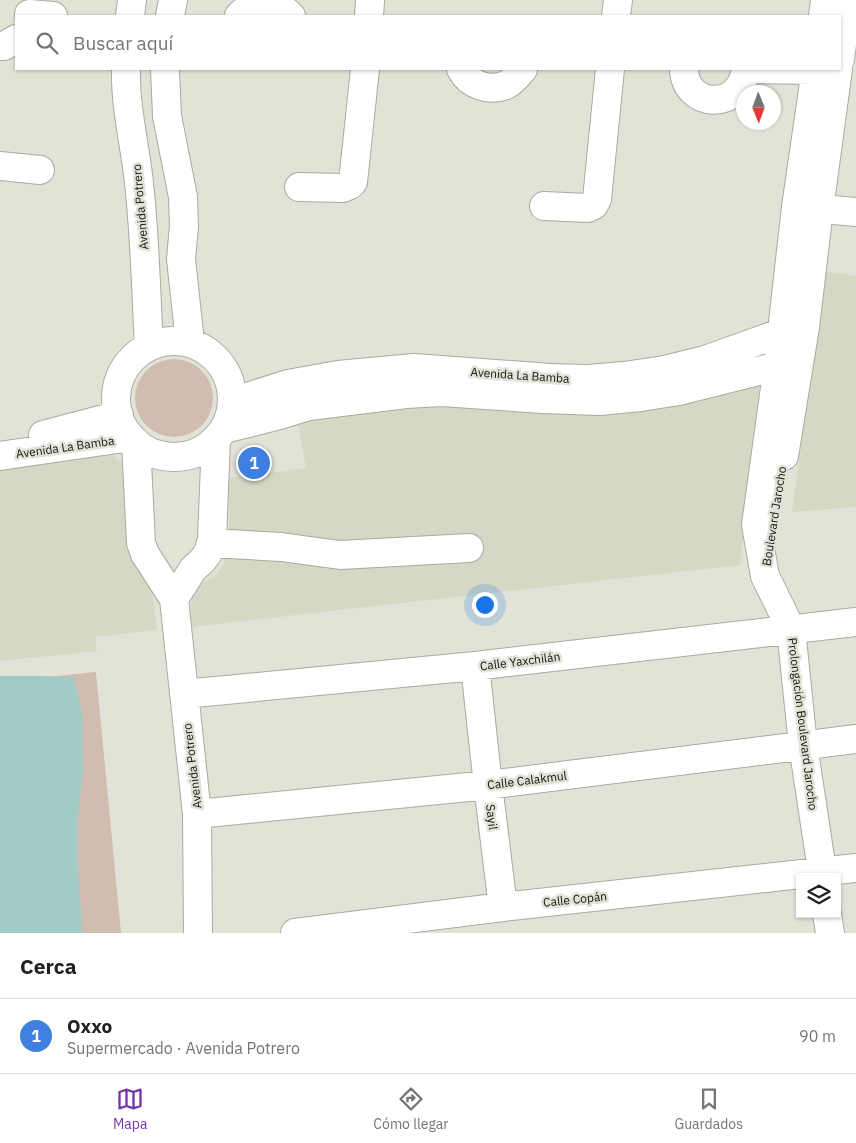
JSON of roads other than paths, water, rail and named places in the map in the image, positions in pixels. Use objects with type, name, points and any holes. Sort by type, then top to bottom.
[{"type":"street","points":[[130,15],[132,0]]},
{"type":"street","points":[[170,15],[173,0]]},
{"type":"street","points":[[369,15],[370,0]]},
{"type":"street","points":[[616,15],[618,0]]},
{"type":"street","points":[[823,15],[825,0]]},
{"type":"street","name":"Boulevard Jarocho","points":[[841,23],[848,0]]},
{"type":"street","points":[[240,15],[247,7],[256,3],[266,2],[276,4],[290,15]]},
{"type":"street","points":[[0,46],[4,46],[15,40]]},
{"type":"street","name":"Avenida Potrero","points":[[126,70],[128,104],[139,182],[150,347]]},
{"type":"street","points":[[165,70],[167,116],[183,198],[184,226],[181,259],[190,342]]},
{"type":"street","points":[[299,187],[343,188],[353,182],[364,70]]},
{"type":"street","points":[[462,70],[471,81],[482,86],[494,88],[506,85],[522,70]]},
{"type":"street","points":[[544,206],[588,208],[594,205],[597,199],[610,70]]},
{"type":"street","points":[[684,70],[691,89],[697,95],[713,100],[722,99],[736,92],[742,85],[746,70]]},
{"type":"street","name":"Boulevard Jarocho","points":[[764,576],[807,208],[828,70]]},
{"type":"street","points":[[0,166],[40,170]]},
{"type":"street","points":[[807,208],[856,212]]},
{"type":"street","name":"Avenida La Bamba","points":[[232,396],[244,398],[288,384],[338,375],[414,368],[550,378],[624,376],[664,370],[706,360],[794,330]]},
{"type":"street","points":[[174,599],[193,569],[208,553],[211,544],[220,434],[230,413],[232,396],[229,379],[221,364],[208,352],[190,342],[171,341],[160,343],[136,355],[126,366],[116,395],[129,431],[151,452],[168,456],[185,456],[202,450],[220,434]]},
{"type":"street","name":"Avenida La Bamba","points":[[220,434],[309,406],[364,398],[442,392],[600,401],[679,391],[789,365]]},
{"type":"street","name":"Avenida Potrero","points":[[129,431],[141,543],[145,554],[174,599],[197,814],[198,933]]},
{"type":"street","name":"Avenida La Bamba","points":[[0,442],[37,437],[129,431]]},
{"type":"street","name":"Avenida La Bamba","points":[[0,456],[129,431]]},
{"type":"street","points":[[211,544],[280,547],[340,555],[468,548]]},
{"type":"street","name":"Prolongación Boulevard Jarocho","points":[[764,576],[791,629],[804,745],[823,873]]},
{"type":"street","name":"Calle Yaxchilán","points":[[184,694],[475,666],[856,622]]},
{"type":"street","name":"Sayil","points":[[475,666],[504,907]]},
{"type":"street","name":"Calle Calakmul","points":[[197,814],[488,785],[856,739]]},
{"type":"street","name":"Calle Copán","points":[[828,873],[856,868]]},
{"type":"street","name":"Calle Copán","points":[[295,933],[504,907],[796,877]]},
{"type":"street","points":[[828,918],[830,933]]},
{"type":"water","points":[[0,676],[74,677],[82,712],[83,772],[77,823],[82,933],[0,933]]},
{"type":"place","name":"Oxxo","points":[[254,463]]}]
